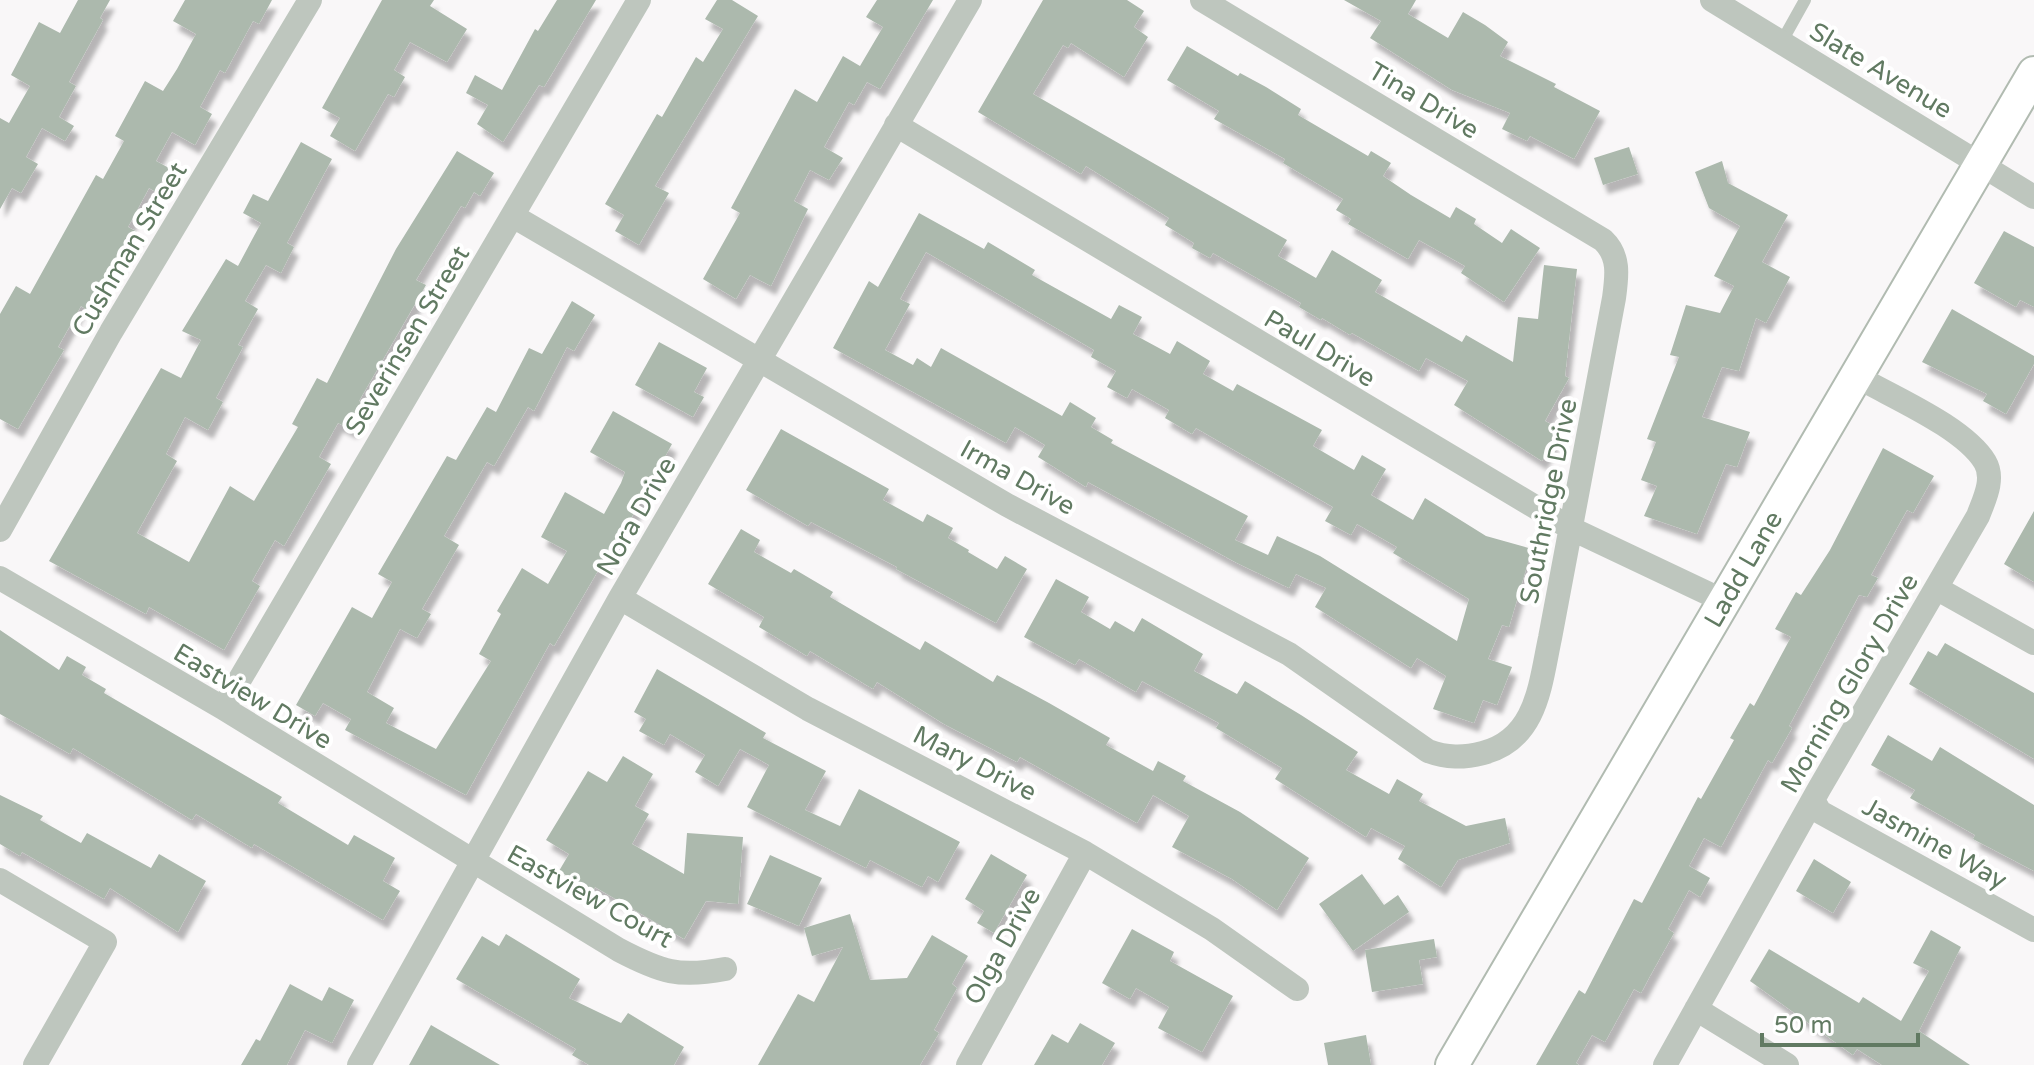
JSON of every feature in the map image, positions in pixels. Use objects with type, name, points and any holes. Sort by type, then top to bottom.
[{"type":"street","name":"Cushman Street","points":[[0,530],[111,332],[310,0]]},
{"type":"street","name":"Severinsen Street","points":[[223,708],[639,0]]},
{"type":"street","name":"Nora Drive","points":[[359,1065],[475,863],[620,598],[970,0]]},
{"type":"street","name":"Tina Drive","points":[[1202,0],[1603,240],[1614,253]]},
{"type":"street","name":"Slate Avenue","points":[[1712,0],[1982,162],[2034,197]]},
{"type":"street","name":"Ladd Lane","points":[[1452,1065],[2034,73]]},
{"type":"street","name":"Paul Drive","points":[[896,125],[1572,529],[1724,601]]},
{"type":"street","name":"Irma Drive","points":[[513,216],[1007,505],[1276,646],[1428,751],[1460,757],[1502,748]]},
{"type":"street","name":"Southridge Drive","points":[[1502,748],[1519,734],[1538,693],[1572,529],[1614,298],[1617,279],[1614,253]]},
{"type":"street","name":"Morning Glory Drive","points":[[1665,1065],[1813,800],[1978,516],[1989,486],[1987,464],[1963,438],[1856,376]]},
{"type":"street","name":"Eastview Drive","points":[[0,578],[223,708],[475,863]]},
{"type":"street","points":[[1936,588],[2034,643]]},
{"type":"street","name":"Mary Drive","points":[[620,598],[808,709],[1085,853],[1212,929],[1297,989]]},
{"type":"street","name":"Jasmine Way","points":[[1813,800],[1820,812],[2034,930]]},
{"type":"street","name":"Olga Drive","points":[[968,1065],[1085,853]]},
{"type":"street","name":"Eastview Court","points":[[475,863],[654,968],[677,975],[725,969]]},
{"type":"street","points":[[0,880],[105,942],[35,1065]]},
{"type":"street","points":[[1696,1009],[1787,1065]]},
{"type":"lane","points":[[1781,43],[1805,0]]},
{"type":"building","points":[[78,0],[110,0],[100,18],[103,20],[69,82],[76,86],[59,117],[74,126],[65,141],[42,128],[26,157],[38,164],[21,193],[12,188],[0,209],[0,118],[9,123],[30,86],[11,75],[39,22],[60,33]]},
{"type":"building","points":[[185,0],[272,0],[259,24],[253,21],[225,73],[220,70],[200,107],[212,114],[195,145],[172,132],[156,161],[169,168],[156,192],[149,188],[128,227],[139,233],[87,310],[81,306],[58,347],[64,350],[18,429],[0,419],[0,314],[16,286],[30,294],[96,175],[103,179],[124,141],[115,136],[145,81],[163,91],[177,69],[196,34],[173,21]]},
{"type":"building","points":[[382,0],[434,0],[430,6],[467,29],[447,62],[410,42],[394,70],[405,77],[394,97],[388,94],[355,151],[330,136],[340,118],[322,108]]},
{"type":"building","points":[[557,0],[596,0],[544,87],[539,85],[503,142],[477,124],[488,105],[466,93],[475,75],[502,90],[535,29],[538,31]]},
{"type":"building","points":[[717,0],[732,0],[758,16],[655,186],[669,193],[639,245],[615,231],[624,215],[605,204],[657,114],[662,117],[696,57],[703,62],[723,29],[705,19]]},
{"type":"building","points":[[877,0],[933,0],[880,89],[867,82],[854,105],[849,102],[824,147],[843,158],[829,180],[810,170],[794,201],[808,209],[771,286],[750,275],[736,299],[703,279],[740,213],[731,208],[795,89],[817,102],[843,56],[860,66],[883,27],[866,17]]},
{"type":"building","points":[[1043,0],[1127,0],[1144,11],[1134,27],[1148,37],[1124,77],[1071,43],[1068,48],[1063,45],[1033,94],[1287,240],[1278,256],[1316,278],[1332,250],[1382,280],[1375,292],[1462,342],[1466,335],[1513,362],[1518,317],[1538,319],[1544,265],[1577,269],[1565,376],[1569,378],[1545,421],[1560,429],[1542,461],[1454,405],[1468,381],[1426,358],[1419,371],[1352,333],[1350,335],[1321,320],[1299,307],[1301,303],[1213,253],[1210,258],[1192,248],[1194,243],[1165,225],[1169,218],[1086,166],[1081,174],[978,112]]},
{"type":"building","points":[[1344,0],[1416,0],[1408,14],[1448,38],[1463,12],[1485,25],[1508,42],[1500,56],[1556,84],[1554,87],[1600,111],[1574,159],[1530,136],[1527,141],[1502,129],[1510,113],[1452,90],[1370,38],[1381,21]]},
{"type":"building","points":[[1187,46],[1238,76],[1240,73],[1266,87],[1301,109],[1298,115],[1368,156],[1371,151],[1391,163],[1383,176],[1450,218],[1456,207],[1476,219],[1474,224],[1502,243],[1511,229],[1540,248],[1504,302],[1461,273],[1465,266],[1419,240],[1408,259],[1348,224],[1351,219],[1336,210],[1343,199],[1283,163],[1285,159],[1214,119],[1219,111],[1167,80]]},
{"type":"building","points":[[301,142],[332,159],[287,243],[294,247],[281,273],[266,265],[245,301],[258,309],[238,345],[243,347],[216,398],[223,402],[208,430],[185,417],[166,454],[177,461],[137,533],[189,562],[230,486],[254,501],[298,427],[292,424],[317,378],[327,383],[396,249],[457,151],[494,173],[480,196],[474,192],[465,208],[461,206],[416,280],[426,285],[359,401],[366,404],[352,430],[338,423],[319,457],[331,464],[284,546],[275,540],[252,581],[260,586],[224,650],[149,607],[146,614],[49,561],[161,368],[181,378],[201,340],[182,331],[226,259],[238,266],[261,223],[243,213],[253,194],[268,201]]},
{"type":"building","points":[[1629,147],[1638,174],[1603,185],[1594,158]]},
{"type":"building","points":[[1722,161],[1728,183],[1788,215],[1762,262],[1790,277],[1766,323],[1756,318],[1739,371],[1722,367],[1702,417],[1750,432],[1737,467],[1726,464],[1697,534],[1644,516],[1657,486],[1641,480],[1656,442],[1647,439],[1679,357],[1670,355],[1686,305],[1720,313],[1734,286],[1714,276],[1740,226],[1709,208],[1695,172]]},
{"type":"building","points":[[919,213],[984,249],[988,242],[1035,270],[1032,275],[1111,319],[1119,305],[1142,317],[1133,334],[1170,354],[1177,341],[1210,361],[1203,374],[1233,391],[1237,384],[1322,430],[1313,446],[1354,470],[1362,455],[1386,469],[1371,495],[1413,520],[1425,498],[1486,536],[1532,549],[1509,627],[1502,625],[1488,659],[1512,667],[1497,705],[1483,700],[1474,723],[1433,709],[1446,676],[1417,658],[1411,668],[1315,607],[1326,588],[1296,574],[1289,588],[1237,563],[1088,482],[1086,487],[1038,457],[1045,445],[1015,427],[1006,443],[833,348],[869,281],[878,287]],"holes":[[[926,252],[1094,350],[1091,357],[1116,371],[1107,387],[1127,398],[1132,389],[1169,410],[1165,418],[1192,434],[1196,428],[1333,507],[1325,521],[1351,535],[1357,524],[1397,547],[1393,553],[1469,599],[1457,641],[1320,556],[1277,536],[1268,555],[1235,540],[1248,516],[1111,443],[1113,440],[1091,427],[1096,418],[1070,402],[1062,416],[941,348],[931,367],[917,358],[913,365],[885,350],[910,304],[900,299]]]},
{"type":"building","points":[[2004,231],[2034,247],[2034,307],[2020,300],[2016,307],[1974,283]]},
{"type":"building","points":[[572,301],[595,315],[574,351],[567,347],[534,411],[528,407],[494,466],[487,462],[444,536],[459,545],[422,609],[431,614],[417,638],[400,629],[367,692],[394,708],[386,723],[436,749],[491,661],[479,654],[501,614],[497,611],[522,568],[548,584],[567,551],[541,537],[565,492],[604,514],[621,483],[625,472],[590,452],[613,411],[672,444],[602,571],[599,569],[554,646],[550,643],[466,795],[345,730],[351,719],[323,703],[315,716],[296,705],[352,607],[372,618],[392,582],[378,574],[447,456],[456,460],[487,407],[496,412],[529,348],[542,354]]},
{"type":"building","points":[[1952,309],[2034,356],[2034,364],[2006,414],[1983,401],[1987,394],[1922,362]]},
{"type":"building","points":[[659,342],[707,368],[694,392],[704,397],[693,417],[635,385]]},
{"type":"building","points":[[781,429],[889,489],[883,500],[923,522],[927,514],[953,528],[948,538],[997,569],[1005,556],[1027,569],[996,623],[897,567],[811,522],[808,526],[746,490]]},
{"type":"building","points":[[1883,448],[1934,476],[1913,513],[1907,510],[1871,575],[1878,578],[1867,597],[1859,595],[1789,726],[1792,728],[1772,763],[1768,760],[1721,847],[1704,838],[1689,866],[1710,878],[1700,897],[1689,890],[1668,929],[1674,933],[1641,993],[1634,989],[1605,1042],[1592,1035],[1576,1063],[1579,1065],[1536,1065],[1579,990],[1585,994],[1634,899],[1642,903],[1698,797],[1701,799],[1734,740],[1730,738],[1750,703],[1754,706],[1791,637],[1775,629],[1796,592],[1801,595],[1830,550]]},
{"type":"building","points":[[2034,511],[2034,582],[2004,564]]},
{"type":"building","points":[[741,529],[760,540],[754,552],[791,573],[794,569],[833,592],[830,597],[920,650],[925,641],[993,682],[997,675],[1110,738],[1106,745],[1153,771],[1158,761],[1186,776],[1183,781],[1240,812],[1309,858],[1277,910],[1232,879],[1172,847],[1189,816],[1153,795],[1137,823],[1020,757],[1017,762],[944,724],[877,682],[873,689],[810,651],[807,656],[759,627],[764,617],[708,584]]},
{"type":"building","points":[[1056,579],[1089,597],[1081,612],[1110,629],[1115,621],[1134,632],[1142,618],[1203,654],[1194,671],[1237,694],[1245,681],[1358,752],[1346,770],[1389,794],[1397,779],[1423,794],[1419,801],[1466,826],[1505,818],[1510,843],[1458,860],[1441,887],[1398,859],[1405,846],[1371,828],[1366,837],[1275,779],[1282,768],[1216,728],[1219,723],[1142,681],[1136,692],[1079,659],[1075,665],[1024,637]]},
{"type":"building","points":[[0,630],[59,670],[67,656],[86,667],[82,675],[106,689],[104,693],[282,797],[278,803],[348,845],[354,835],[395,858],[383,881],[400,891],[383,920],[254,844],[252,848],[196,814],[192,820],[73,748],[70,754],[0,714]]},
{"type":"building","points":[[1945,643],[2034,693],[2034,759],[1909,684],[1928,651],[1937,656]]},
{"type":"building","points":[[657,669],[766,733],[763,738],[826,771],[805,810],[840,826],[859,789],[960,842],[938,882],[928,876],[922,887],[870,860],[866,868],[747,807],[769,765],[740,749],[718,786],[695,772],[705,755],[670,734],[664,745],[639,731],[646,719],[634,712]]},
{"type":"building","points":[[1888,735],[1932,761],[1940,747],[2034,805],[2034,871],[1973,839],[1975,835],[1910,798],[1915,790],[1871,765]]},
{"type":"building","points":[[623,756],[653,774],[635,806],[649,814],[632,844],[684,874],[687,833],[743,837],[738,904],[706,901],[684,939],[595,887],[593,892],[559,871],[569,854],[546,840],[588,771],[607,782]]},
{"type":"building","points":[[0,795],[43,816],[40,820],[81,843],[87,833],[151,868],[159,854],[206,881],[178,932],[110,888],[104,899],[22,852],[20,856],[0,844]]},
{"type":"building","points":[[991,854],[1027,875],[994,933],[977,923],[984,911],[965,899]]},
{"type":"building","points":[[770,855],[822,878],[799,926],[747,904]]},
{"type":"building","points":[[1814,859],[1851,882],[1833,913],[1796,891]]},
{"type":"building","points":[[1362,874],[1384,905],[1398,895],[1409,912],[1353,951],[1319,904]]},
{"type":"building","points":[[850,914],[870,980],[907,978],[932,935],[968,956],[952,984],[957,988],[934,1030],[939,1033],[920,1065],[758,1065],[798,994],[814,1002],[843,947],[812,956],[804,928]]},
{"type":"building","points":[[1132,929],[1174,952],[1170,961],[1233,996],[1202,1052],[1158,1028],[1169,1007],[1136,988],[1130,999],[1102,983]]},
{"type":"building","points":[[1931,930],[1961,947],[1919,1031],[1970,1065],[1882,1065],[1857,1049],[1853,1055],[1750,981],[1769,949],[1859,1003],[1863,997],[1901,1021],[1929,971],[1913,963]]},
{"type":"building","points":[[506,934],[580,979],[569,998],[621,1023],[628,1013],[684,1047],[674,1065],[589,1065],[572,1055],[576,1049],[456,979],[482,936],[499,946]]},
{"type":"building","points":[[1434,939],[1437,957],[1419,960],[1423,984],[1372,992],[1365,950]]},
{"type":"building","points":[[290,984],[322,1001],[329,987],[354,1000],[332,1043],[305,1030],[287,1065],[241,1065],[256,1039],[260,1041]]},
{"type":"building","points":[[1080,1023],[1115,1043],[1102,1065],[1034,1065],[1052,1034],[1068,1043]]},
{"type":"building","points":[[431,1025],[500,1065],[409,1065]]},
{"type":"building","points":[[1366,1035],[1371,1065],[1328,1065],[1324,1043]]}]
